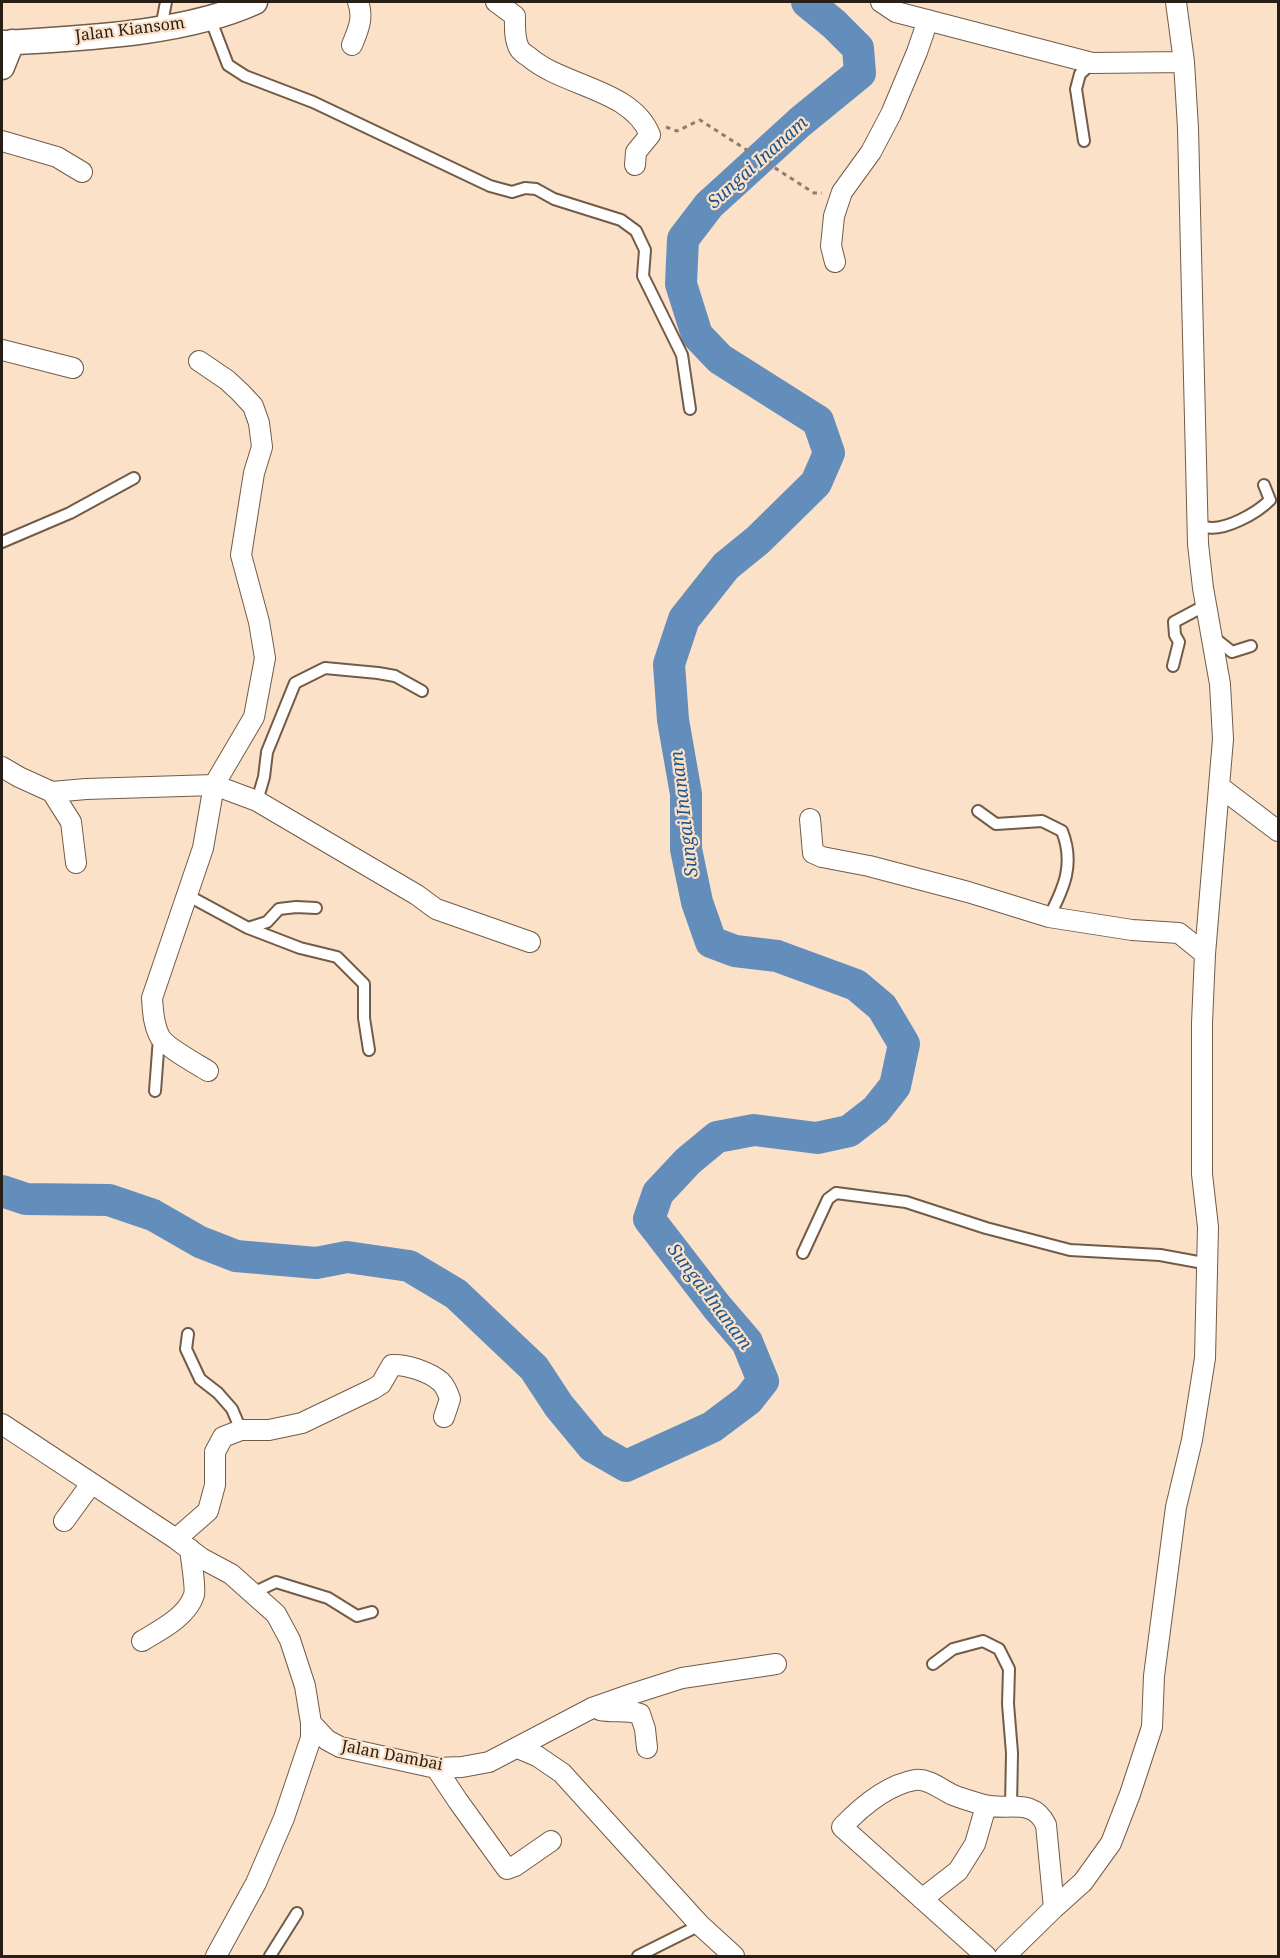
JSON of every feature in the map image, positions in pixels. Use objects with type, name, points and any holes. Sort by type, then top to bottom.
[{"type":"street","name":"Jalan Kiansom","points":[[7,43],[161,29],[210,18],[255,2]]},
{"type":"street","points":[[352,45],[361,21],[362,13],[358,2]]},
{"type":"street","points":[[496,2],[520,9],[515,32],[519,49],[539,66],[617,99],[646,123],[650,135],[636,152],[635,165]]},
{"type":"street","points":[[881,2],[896,12],[1092,63],[1184,62]]},
{"type":"street","points":[[1005,1956],[1083,1882],[1111,1843],[1130,1794],[1152,1727],[1154,1676],[1174,1518],[1192,1440],[1205,1358],[1209,1264],[1208,1227],[1202,1174],[1204,954],[1223,739],[1221,695],[1198,544],[1188,128],[1184,62],[1176,2]]},
{"type":"street","points":[[836,262],[831,246],[834,216],[842,192],[871,152],[891,114],[928,20]]},
{"type":"street","points":[[2,67],[7,43]]},
{"type":"street","points":[[2,141],[57,157],[82,172]]},
{"type":"street","points":[[2,350],[73,368]]},
{"type":"street","points":[[199,361],[227,380],[253,406],[259,423],[262,447],[254,473],[241,555],[260,622],[265,658],[254,717],[214,785],[203,848],[152,998],[153,1015],[159,1037],[177,1052],[208,1071]]},
{"type":"street","points":[[2,766],[19,777],[52,792],[214,785],[257,801],[417,895],[436,909],[530,942]]},
{"type":"street","points":[[1220,787],[1278,831]]},
{"type":"street","points":[[52,792],[70,822],[76,863]]},
{"type":"street","points":[[810,819],[813,853],[822,857],[968,892],[1049,917],[1132,930],[1179,933],[1204,954]]},
{"type":"street","points":[[183,1544],[208,1511],[215,1485],[215,1452],[223,1437],[241,1430],[269,1430],[302,1423],[381,1384],[392,1365],[428,1374],[442,1383],[450,1399],[444,1417]]},
{"type":"street","points":[[2,1424],[201,1558],[231,1574],[276,1614],[290,1640],[305,1686],[311,1737],[284,1818],[256,1883],[216,1956]]},
{"type":"street","points":[[64,1521],[91,1484]]},
{"type":"street","points":[[142,1641],[166,1627],[184,1611],[195,1594],[183,1544]]},
{"type":"street","name":"Jalan Dambai","points":[[311,1723],[327,1740],[340,1747],[436,1768],[462,1767],[489,1762],[592,1708],[682,1678],[776,1664]]},
{"type":"street","points":[[592,1708],[607,1711],[626,1710],[640,1714],[645,1729],[647,1748]]},
{"type":"street","points":[[518,1748],[537,1756],[562,1773],[700,1925],[734,1956]]},
{"type":"street","points":[[436,1768],[507,1869],[551,1841]]},
{"type":"street","points":[[986,1956],[842,1827],[861,1808],[890,1789],[917,1779],[987,1806],[1029,1808],[1041,1815],[1046,1825],[1054,1908]]},
{"type":"street","points":[[922,1899],[958,1871],[975,1844],[987,1806]]},
{"type":"lane","points":[[161,29],[166,2]]},
{"type":"lane","points":[[210,18],[228,65],[245,76],[313,102],[490,186],[512,192],[525,188],[536,189],[554,199],[621,220],[636,231],[645,250],[643,276],[682,355],[690,409]]},
{"type":"lane","points":[[1084,141],[1076,88],[1080,74],[1092,63]]},
{"type":"lane","points":[[2,542],[70,513],[134,478]]},
{"type":"lane","points":[[1197,522],[1206,527],[1224,527],[1262,509],[1270,501],[1264,485]]},
{"type":"lane","points":[[1173,666],[1179,642],[1175,635],[1174,621],[1206,604]]},
{"type":"lane","points":[[1212,636],[1232,652],[1251,646]]},
{"type":"lane","points":[[257,801],[264,777],[267,752],[296,683],[325,668],[395,676],[422,691]]},
{"type":"lane","points":[[978,811],[996,824],[1042,821],[1062,831],[1068,863],[1063,890],[1049,917]]},
{"type":"lane","points":[[187,895],[248,928],[300,948],[337,957],[364,984],[364,1018],[369,1050]]},
{"type":"lane","points":[[248,928],[267,922],[279,909],[316,908]]},
{"type":"lane","points":[[155,1091],[159,1037]]},
{"type":"lane","points":[[803,1253],[828,1199],[836,1193],[906,1202],[986,1228],[1070,1250],[1160,1255],[1209,1264]]},
{"type":"lane","points":[[188,1334],[186,1349],[201,1379],[232,1409],[241,1430]]},
{"type":"lane","points":[[253,1593],[276,1582],[328,1599],[357,1616],[372,1612]]},
{"type":"lane","points":[[933,1665],[952,1649],[983,1641],[999,1649],[1009,1669],[1011,1807]]},
{"type":"lane","points":[[270,1956],[297,1913]]},
{"type":"lane","points":[[638,1956],[700,1925]]},
{"type":"path","points":[[646,123],[677,131],[700,120],[814,193]]},
{"type":"waterway","name":"Sungai Inanam","points":[[2,1191],[26,1199],[109,1200],[153,1215],[200,1242],[236,1256],[316,1263],[347,1257],[409,1266],[456,1294],[534,1368],[559,1406],[593,1447],[626,1466],[712,1427],[748,1400],[763,1381],[747,1342],[649,1219],[658,1193],[688,1161],[717,1137],[754,1130],[817,1138],[849,1131],[876,1110],[895,1086],[904,1044],[882,1007],[856,985],[777,956],[735,951],[711,942],[697,902],[686,849],[686,794],[673,720],[669,664],[684,619],[726,566],[758,540],[816,483],[829,453],[818,421],[720,359],[697,335],[681,284],[683,239],[709,205],[800,122],[860,73],[858,48],[807,2]]}]
